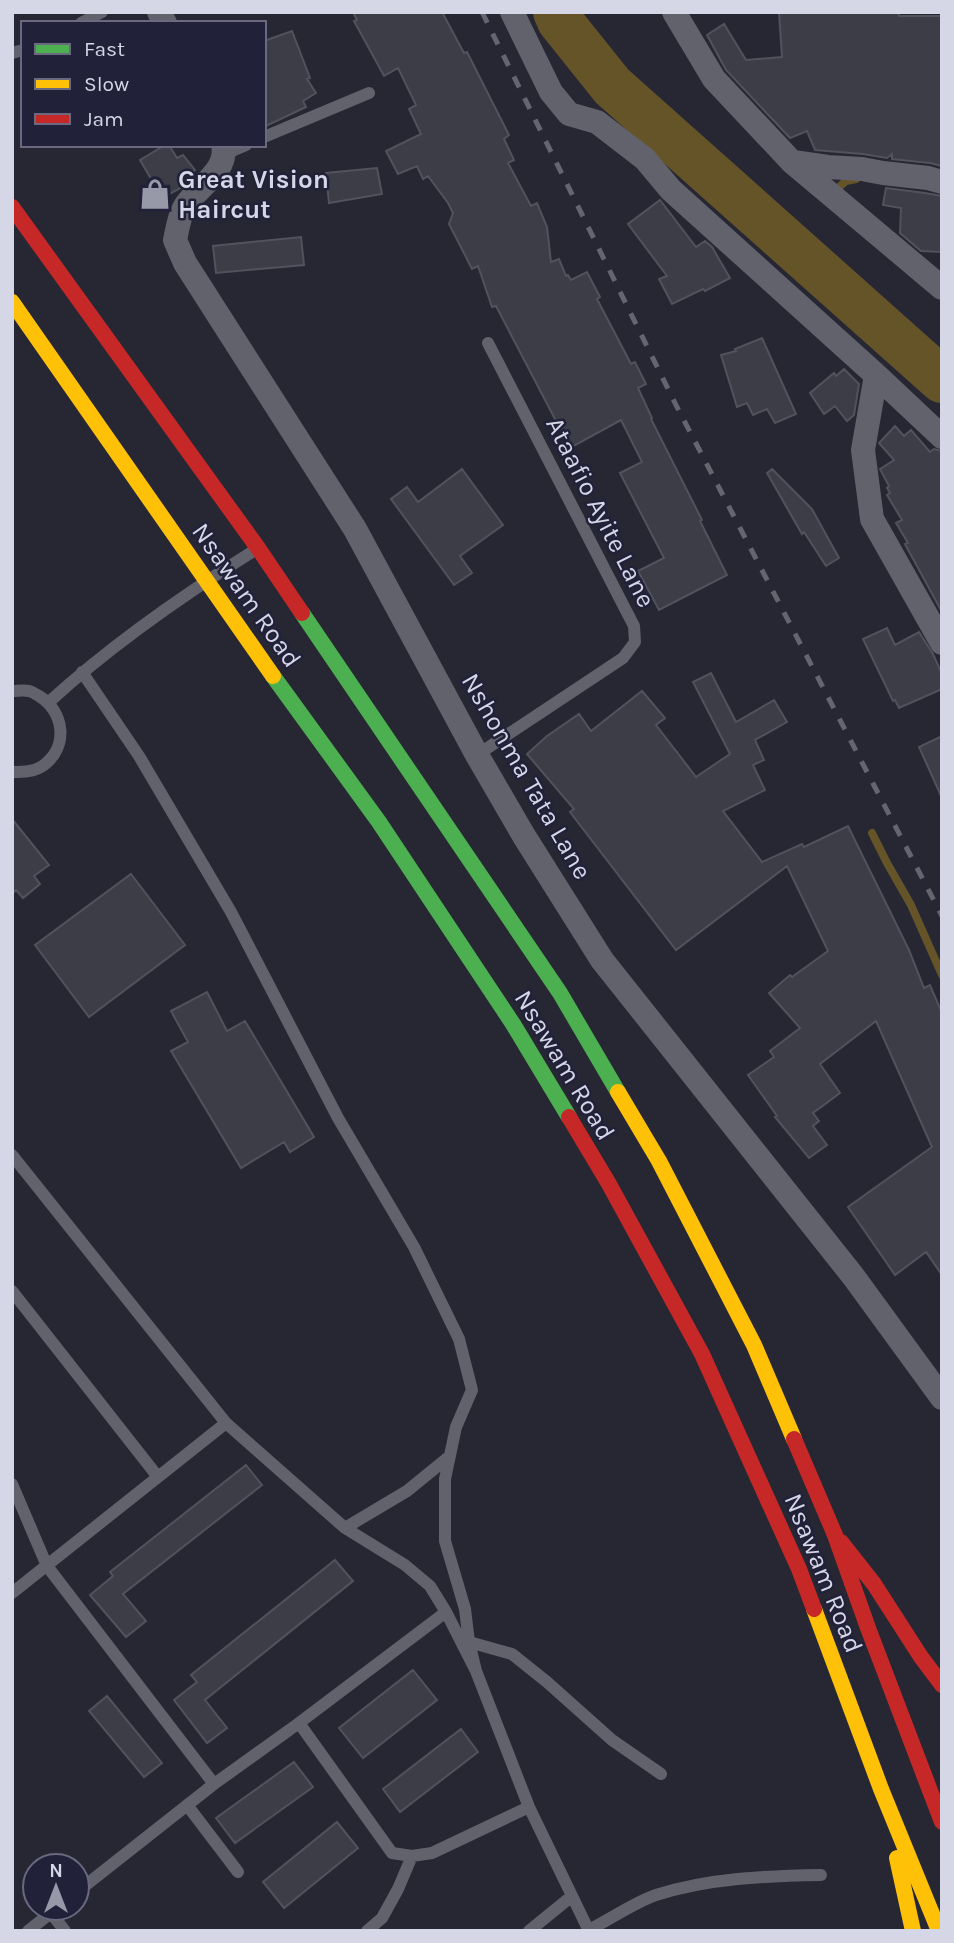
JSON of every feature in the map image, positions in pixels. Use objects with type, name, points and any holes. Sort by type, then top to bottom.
[{"type":"main road","name":"Nsawam Road","points":[[12,207],[258,548],[560,993],[659,1161],[754,1345],[835,1535],[942,1822]]},
{"type":"main road","name":"Nsawam Road","points":[[12,302],[206,581],[387,834],[513,1024],[609,1184],[702,1354],[799,1569],[881,1789],[939,1931]]},
{"type":"main road","points":[[835,1535],[874,1584],[942,1685]]},
{"type":"main road","points":[[881,1789],[913,1931]]},
{"type":"street","points":[[512,12],[551,92],[569,114],[597,122],[645,159],[671,190],[876,374],[942,437]]},
{"type":"street","points":[[674,12],[714,79],[792,162],[942,288]]},
{"type":"street","name":"Nshonma Tata Lane","points":[[231,148],[216,172],[184,208],[175,240],[185,263],[355,529],[523,836],[602,960],[853,1276],[942,1398]]},
{"type":"street","points":[[792,162],[862,169],[942,182]]},
{"type":"street","points":[[876,374],[863,450],[872,519],[942,643]]},
{"type":"lane","points":[[85,21],[102,12]]},
{"type":"lane","points":[[266,136],[369,93]]},
{"type":"lane","name":"Ataafio Ayite Lane","points":[[477,755],[623,658],[635,642],[634,626],[488,343]]},
{"type":"lane","points":[[50,702],[82,672],[206,581],[258,548]]},
{"type":"lane","points":[[82,672],[139,757],[231,912],[338,1118],[414,1247],[459,1339],[472,1390],[456,1427],[445,1479],[445,1541],[465,1609],[476,1671]]},
{"type":"lane","points":[[12,691],[30,691],[50,702],[59,718],[61,735],[55,753],[43,766],[26,773],[12,772]]},
{"type":"lane","points":[[12,1155],[226,1423],[345,1528],[405,1565],[430,1586],[476,1671],[529,1807],[589,1931],[654,1896],[702,1884],[766,1876],[821,1875]]},
{"type":"lane","points":[[12,1291],[158,1477]]},
{"type":"lane","points":[[12,1593],[226,1423]]},
{"type":"lane","points":[[345,1528],[407,1491],[450,1457]]},
{"type":"lane","points":[[12,1484],[47,1566],[214,1784]]},
{"type":"lane","points":[[91,1881],[214,1784],[446,1612]]},
{"type":"lane","points":[[469,1642],[512,1654],[612,1740],[661,1774]]},
{"type":"lane","points":[[299,1723],[392,1853],[412,1856],[432,1853],[529,1807]]},
{"type":"lane","points":[[187,1805],[237,1872]]},
{"type":"lane","points":[[367,1931],[382,1919],[412,1856]]},
{"type":"lane","points":[[529,1931],[572,1896]]},
{"type":"building","points":[[353,12],[442,12],[464,53],[467,52],[509,135],[504,139],[514,160],[508,163],[531,206],[537,203],[547,227],[551,262],[559,259],[566,276],[571,280],[587,272],[600,297],[597,299],[631,364],[635,362],[646,384],[638,388],[651,419],[727,575],[659,610],[638,571],[664,558],[620,473],[642,462],[621,420],[570,448],[496,306],[492,307],[478,266],[472,269],[449,224],[453,213],[448,203],[428,176],[423,179],[417,166],[398,174],[386,151],[421,134],[409,109],[416,105],[398,68],[384,76],[354,21],[357,20]]},
{"type":"building","points":[[779,12],[899,12],[899,16],[942,16],[942,166],[892,159],[892,154],[887,158],[815,150],[807,131],[790,138],[726,70],[707,35],[724,24],[746,60],[782,57]]},
{"type":"building","points":[[292,31],[310,78],[307,79],[316,93],[303,101],[306,107],[266,126],[266,40]]},
{"type":"building","points":[[162,147],[170,147],[177,158],[183,155],[195,170],[182,179],[185,184],[164,197],[140,160]]},
{"type":"building","points":[[377,168],[382,194],[329,203],[326,173]]},
{"type":"building","points":[[886,188],[942,196],[942,252],[921,251],[900,233],[901,208],[883,205]]},
{"type":"building","points":[[660,200],[696,247],[705,241],[712,247],[730,278],[672,304],[659,279],[667,276],[628,224]]},
{"type":"building","points":[[301,237],[304,265],[216,273],[213,246]]},
{"type":"building","points":[[762,338],[796,414],[775,423],[767,409],[753,415],[747,403],[737,407],[721,355]]},
{"type":"building","points":[[844,369],[859,384],[854,415],[847,421],[835,406],[824,414],[810,393],[834,373],[836,376]]},
{"type":"building","points":[[895,426],[904,436],[911,430],[930,452],[934,449],[942,451],[942,612],[905,544],[908,543],[896,523],[902,520],[887,495],[890,493],[887,488],[889,486],[880,469],[894,460],[879,443]]},
{"type":"building","points":[[462,469],[503,525],[460,556],[472,573],[454,585],[391,499],[407,487],[418,502]]},
{"type":"building","points":[[772,469],[812,509],[839,558],[826,566],[804,532],[802,534],[767,473]]},
{"type":"building","points":[[887,628],[895,645],[919,632],[942,674],[942,689],[899,708],[863,639]]},
{"type":"building","points":[[711,673],[736,722],[774,700],[787,722],[755,740],[764,760],[753,765],[765,790],[723,811],[762,862],[802,844],[804,847],[848,826],[909,950],[924,988],[930,985],[942,1013],[942,1275],[926,1252],[895,1275],[848,1207],[932,1147],[876,1021],[820,1064],[840,1093],[813,1113],[819,1121],[813,1126],[827,1145],[809,1158],[775,1117],[777,1116],[748,1075],[774,1057],[770,1051],[800,1028],[769,993],[790,975],[792,977],[828,951],[787,866],[676,950],[570,812],[574,809],[527,754],[579,714],[591,731],[642,691],[665,718],[656,725],[696,777],[730,754],[693,682]]},
{"type":"building","points":[[942,736],[942,798],[919,747]]},
{"type":"building","points":[[12,819],[49,865],[34,876],[40,884],[23,898],[16,890],[12,894]]},
{"type":"building","points":[[131,874],[185,945],[89,1017],[35,945]]},
{"type":"building","points":[[207,992],[227,1031],[245,1021],[314,1137],[290,1152],[284,1142],[241,1168],[171,1051],[188,1042],[171,1011]]},
{"type":"building","points":[[246,1465],[262,1485],[123,1594],[146,1621],[126,1637],[90,1595],[113,1576],[110,1572]]},
{"type":"building","points":[[335,1560],[353,1581],[205,1700],[227,1728],[207,1743],[174,1700],[197,1682],[191,1675]]},
{"type":"building","points":[[413,1670],[437,1700],[363,1758],[339,1728]]},
{"type":"building","points":[[107,1696],[162,1763],[144,1777],[89,1711]]},
{"type":"building","points":[[461,1729],[478,1752],[400,1812],[383,1789]]},
{"type":"building","points":[[294,1762],[313,1787],[235,1843],[216,1818]]},
{"type":"building","points":[[337,1822],[358,1848],[284,1908],[263,1882]]},
{"type":"waterway","points":[[556,12],[560,21],[612,86],[942,380]]},
{"type":"waterway","points":[[839,187],[846,181],[856,179]]},
{"type":"waterway","points":[[872,833],[911,905],[942,975]]},
{"type":"railway","points":[[482,12],[676,405],[942,916]]},
{"type":"traffic: fast","points":[[302,613],[560,993],[618,1092]]},
{"type":"traffic: fast","points":[[273,676],[379,822],[513,1024],[569,1117]]},
{"type":"traffic: slow","points":[[12,302],[273,676]]},
{"type":"traffic: slow","points":[[618,1092],[659,1161],[754,1345],[794,1439]]},
{"type":"traffic: slow","points":[[814,1609],[881,1789],[939,1931]]},
{"type":"traffic: slow","points":[[897,1858],[913,1931]]},
{"type":"traffic: jam","points":[[12,207],[302,613]]},
{"type":"traffic: jam","points":[[569,1117],[702,1354],[799,1569],[814,1609]]},
{"type":"traffic: jam","points":[[794,1439],[835,1535],[942,1822]]},
{"type":"traffic: jam","points":[[841,1542],[874,1584],[942,1685]]},
{"type":"place","name":"Great Vision Haircut","points":[[155,194]]}]
